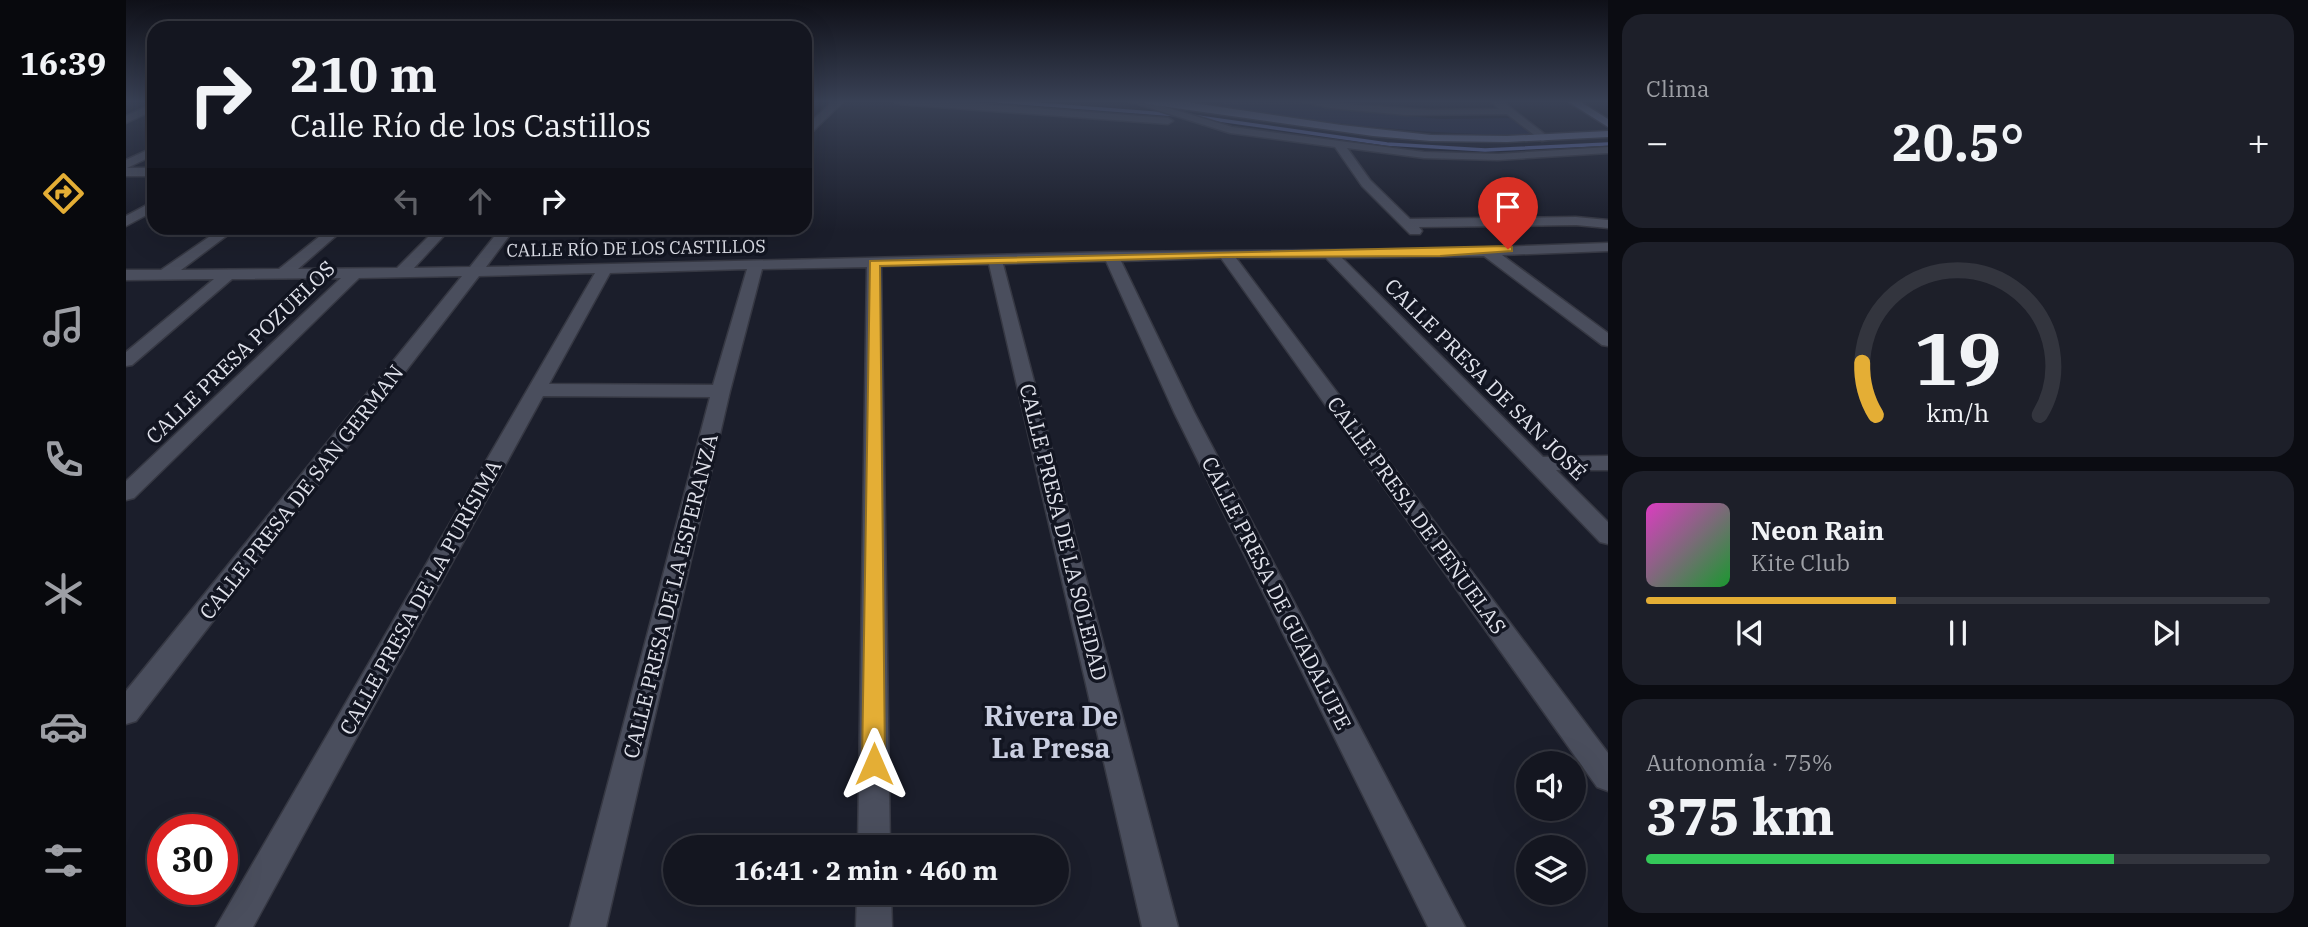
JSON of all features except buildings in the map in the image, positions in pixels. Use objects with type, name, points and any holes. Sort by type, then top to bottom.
[{"type":"street","points":[[1334,144],[1454,157],[1608,150]]},
{"type":"street","points":[[1339,145],[1366,183],[1405,223],[1440,253]]},
{"type":"street","points":[[126,165],[147,154]]},
{"type":"street","points":[[126,172],[147,172]]},
{"type":"street","points":[[126,222],[147,209]]},
{"type":"street","points":[[1405,223],[1606,222]]},
{"type":"street","points":[[166,274],[220,235]]},
{"type":"street","points":[[284,273],[330,235]]},
{"type":"street","points":[[401,273],[437,235]]},
{"type":"street","name":"CALLE PRESA DE SAN GERMAN","points":[[126,712],[502,235]]},
{"type":"street","name":"CALLE RÍO DE LOS CASTILLOS","points":[[126,275],[401,273],[1225,254],[1440,253],[1608,247]]},
{"type":"street","points":[[1487,251],[1608,341]]},
{"type":"street","name":"CALLE PRESA DE PEÑUELAS","points":[[1225,254],[1608,777]]},
{"type":"street","name":"CALLE PRESA DE SAN JOSÉ","points":[[1331,255],[1608,536]]},
{"type":"street","name":"CALLE PRESA DE GUADALUPE","points":[[1111,257],[1184,412],[1447,927]]},
{"type":"street","name":"CALLE PRESA DE LA SOLEDAD","points":[[995,261],[1160,927]]},
{"type":"street","points":[[874,263],[874,835]]},
{"type":"street","name":"CALLE PRESA DE LA ESPERANZA","points":[[588,927],[721,390],[756,265]]},
{"type":"street","name":"CALLE PRESA DE LA PURÍSIMA","points":[[234,927],[605,268]]},
{"type":"street","points":[[126,361],[230,273]]},
{"type":"street","name":"CALLE PRESA POZUELOS","points":[[126,494],[355,273]]},
{"type":"street","points":[[537,390],[721,390]]},
{"type":"street","points":[[1538,464],[1608,463]]},
{"type":"street","points":[[874,905],[874,927]]},
{"type":"waterway","points":[[1391,144],[1485,150],[1603,144]]},
{"type":"district","name":"Rivera De La Presa","points":[[1051,731]]},
{"type":"route","points":[[874,764],[874,263],[1225,254],[1440,253],[1508,249]]}]
